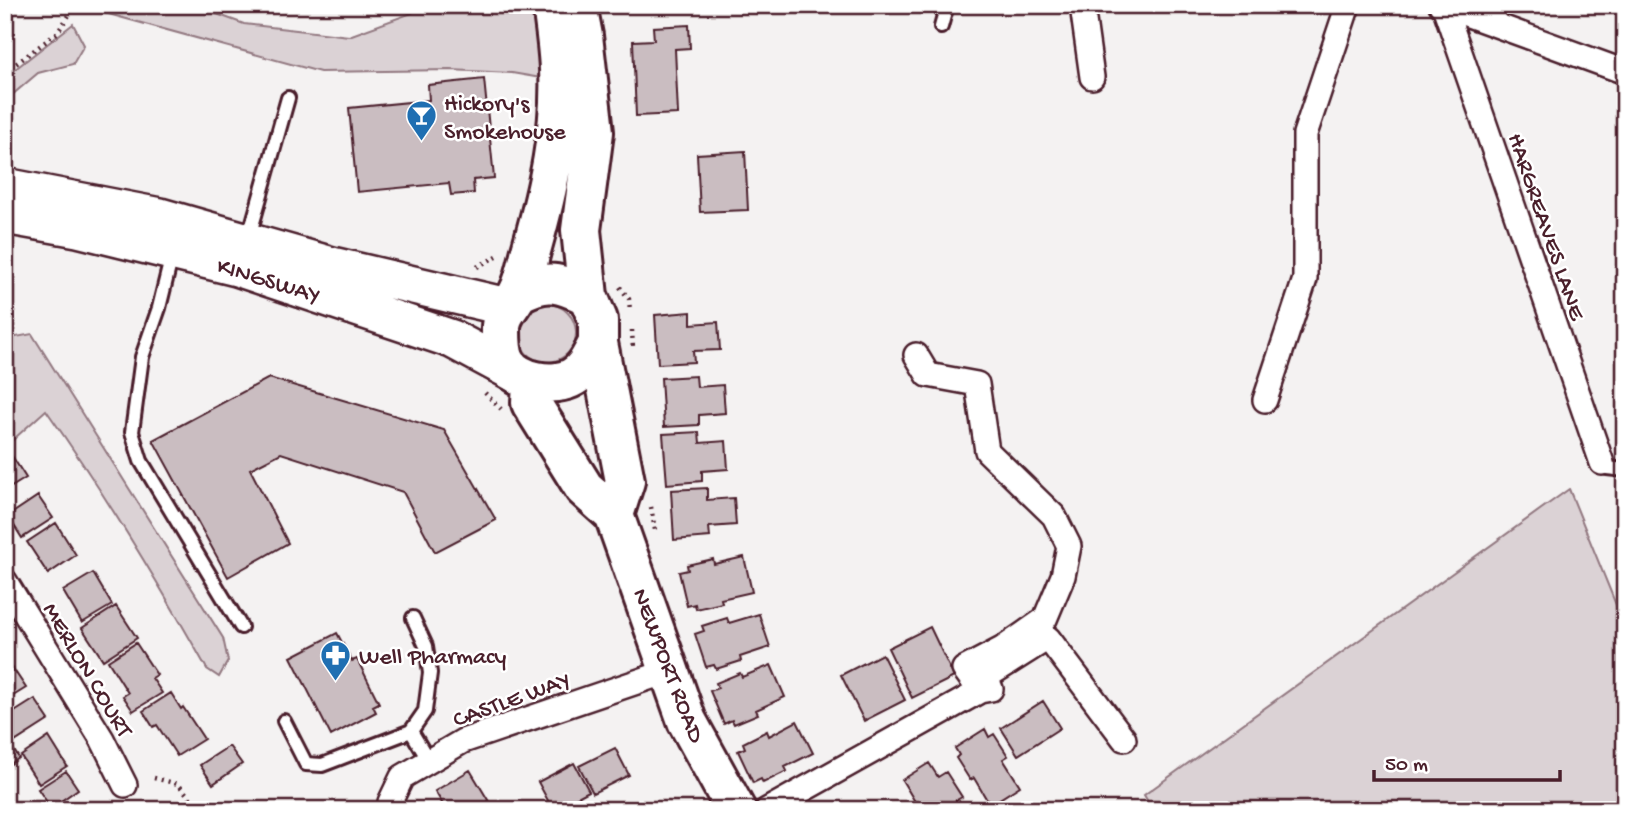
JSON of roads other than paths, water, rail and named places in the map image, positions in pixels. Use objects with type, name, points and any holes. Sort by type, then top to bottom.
[{"type":"highway","name":"NEWPORT ROAD","points":[[552,5],[559,71],[556,134],[548,186],[513,300],[500,326],[506,363],[527,378],[531,403],[584,488],[614,515],[687,721],[736,810]]},
{"type":"highway","points":[[578,5],[594,132],[582,230],[588,296],[598,320],[598,343],[625,481],[614,515]]},
{"type":"highway","points":[[513,300],[536,284],[554,282],[588,296]]},
{"type":"highway","points":[[527,378],[559,382],[572,377],[587,365],[598,343]]},
{"type":"main road","name":"KINGSWAY","points":[[5,187],[160,218],[332,266],[513,300]]},
{"type":"main road","name":"KINGSWAY","points":[[5,215],[78,228],[237,267],[452,338],[527,378]]},
{"type":"street","points":[[1088,5],[1083,13],[1092,77]]},
{"type":"street","points":[[1265,400],[1304,279],[1306,134],[1348,5]]},
{"type":"street","points":[[1443,6],[1499,15],[1625,72]]},
{"type":"street","name":"HARGREAVES LANE","points":[[1443,6],[1602,463]]},
{"type":"street","points":[[916,355],[928,375],[977,384],[987,451],[1054,516],[1069,546],[1063,576],[1045,619],[1002,649],[964,669],[985,690]]},
{"type":"street","name":"MERLON COURT","points":[[5,581],[102,739],[125,785]]},
{"type":"street","points":[[985,690],[986,677],[1048,638],[1124,739]]},
{"type":"street","name":"CASTLE WAY","points":[[385,807],[402,777],[463,741],[669,671]]},
{"type":"street","points":[[767,810],[985,690]]},
{"type":"lane","points":[[941,27],[947,5]]},
{"type":"lane","points":[[247,241],[288,98]]},
{"type":"lane","points":[[173,251],[159,308],[142,357],[132,432],[141,461],[241,627]]},
{"type":"lane","points":[[1602,463],[1607,468],[1625,470]]},
{"type":"lane","points":[[284,721],[306,764],[322,765],[411,731],[425,711],[430,673],[426,646],[413,618]]},
{"type":"lane","points":[[411,731],[429,761]]},
{"type":"place","name":"Hickory's Smokehouse","points":[[421,143]]},
{"type":"place","name":"Well Pharmacy","points":[[336,682]]}]
